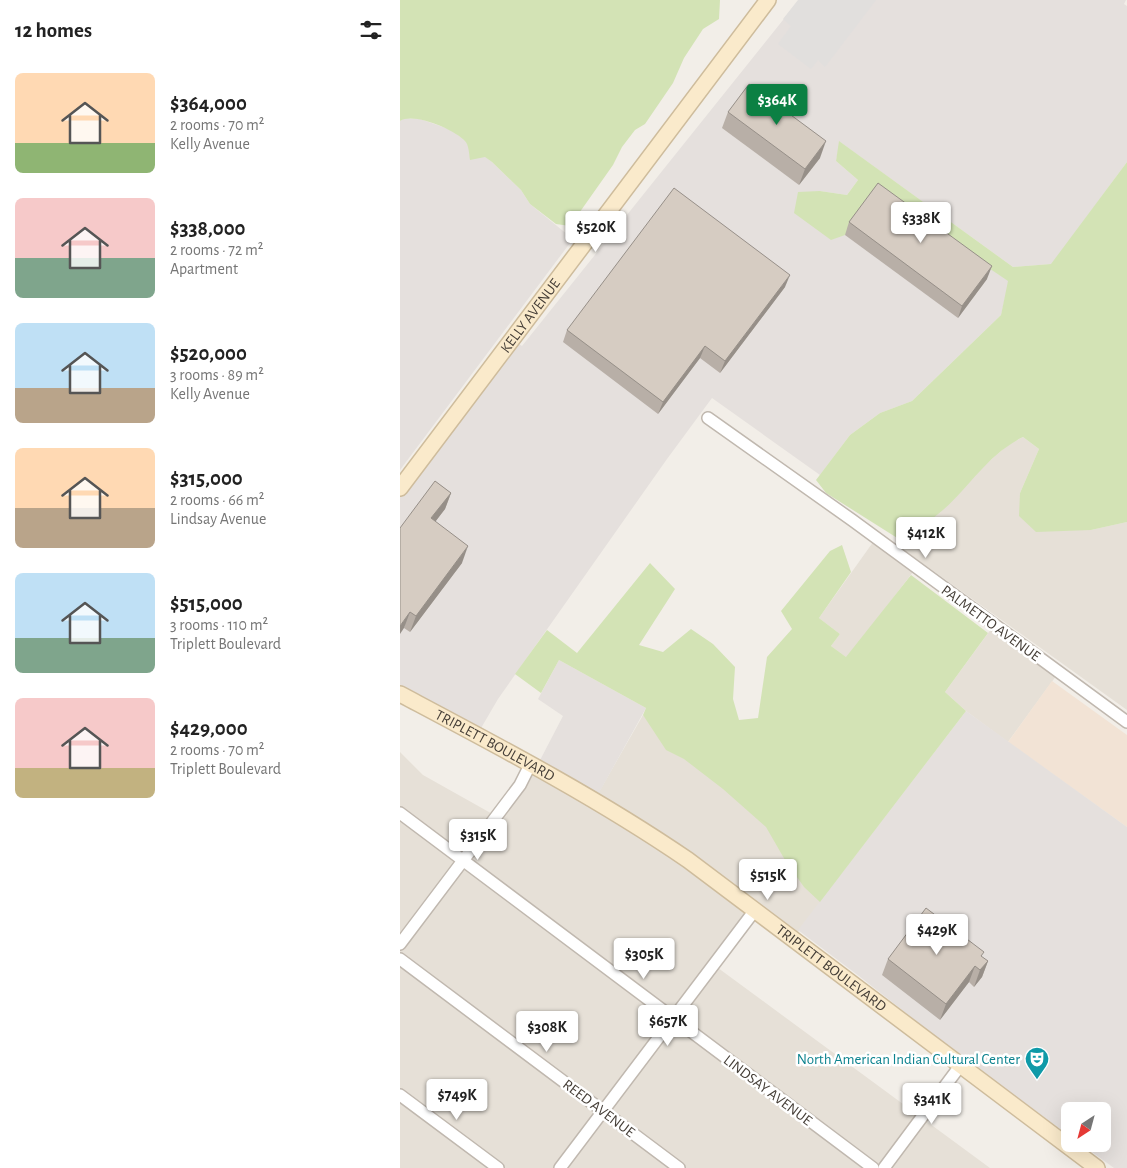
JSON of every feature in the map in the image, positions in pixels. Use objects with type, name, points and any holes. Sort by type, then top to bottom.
[{"type":"main road","name":"KELLY AVENUE","points":[[400,488],[768,0]]},
{"type":"main road","name":"TRIPLETT BOULEVARD","points":[[400,694],[531,763],[641,828],[688,860],[1097,1168]]},
{"type":"street","name":"PALMETTO AVENUE","points":[[708,418],[852,520],[1127,722]]},
{"type":"street","points":[[400,944],[520,785],[531,763]]},
{"type":"street","name":"LINDSAY AVENUE","points":[[400,814],[873,1168]]},
{"type":"street","points":[[560,1168],[755,910]]},
{"type":"street","name":"REED AVENUE","points":[[400,959],[678,1168]]},
{"type":"street","points":[[884,1168],[960,1066]]},
{"type":"street","points":[[400,1095],[498,1168]]},
{"type":"shaded area","points":[[798,0],[876,0],[825,67],[818,60],[811,69],[778,44],[791,26],[783,19]]},
{"type":"shaded area","points":[[799,0],[1126,0],[1124,4],[1127,6],[1127,162],[1052,264],[1013,267],[840,142],[836,161],[858,180],[847,195],[820,191],[845,235],[931,229],[1009,281],[1001,315],[912,401],[880,413],[850,435],[820,475],[712,398],[498,699],[477,735],[400,694],[400,488],[512,339],[522,346]]},
{"type":"shaded area","points":[[404,118],[420,119],[452,130],[492,162],[521,190],[530,204],[573,239],[400,470],[400,121]]},
{"type":"shaded area","points":[[1023,437],[1039,449],[1020,493],[1091,530],[1127,522],[1127,710],[900,547],[902,541],[943,509],[979,470],[1008,445]]},
{"type":"shaded area","points":[[876,538],[916,568],[847,658],[831,646],[840,634],[819,618]]},
{"type":"shaded area","points":[[994,625],[1059,672],[1008,742],[966,711],[945,692]]},
{"type":"shaded area","points":[[559,660],[646,708],[595,800],[537,766],[563,716],[538,699]]},
{"type":"shaded area","points":[[1052,681],[1127,735],[1127,827],[1008,742]]},
{"type":"shaded area","points":[[966,711],[1127,827],[1127,1168],[1114,1168],[1092,1152],[1111,1152],[1111,1102],[1061,1102],[1061,1129],[958,1054],[798,930]]},
{"type":"shaded area","points":[[643,715],[841,875],[793,939],[755,911],[714,965],[990,1168],[400,1168],[400,752],[423,775],[496,816],[531,763],[595,799]]},
{"type":"green space","points":[[400,0],[720,0],[719,19],[703,29],[684,58],[673,83],[645,124],[635,130],[622,147],[613,165],[570,226],[556,224],[530,204],[521,190],[485,157],[470,160],[466,143],[453,132],[424,120],[406,119],[400,121]]},
{"type":"green space","points":[[839,141],[1013,267],[1051,264],[1127,162],[1127,522],[1091,530],[1036,532],[1019,516],[1020,493],[1039,449],[1023,437],[999,452],[943,510],[902,541],[826,493],[816,480],[850,435],[880,413],[912,401],[1001,315],[1008,281],[931,229],[874,195],[845,235],[831,240],[794,213],[798,192],[820,191],[847,195],[858,180],[836,161]]},
{"type":"green space","points":[[842,545],[851,572],[819,618],[840,634],[831,646],[846,657],[911,575],[988,633],[945,692],[966,711],[820,902],[804,887],[785,860],[766,827],[723,789],[684,759],[666,750],[643,715],[646,708],[559,660],[541,693],[515,674],[547,630],[577,653],[650,563],[675,589],[639,645],[663,652],[691,629],[713,644],[735,667],[733,699],[739,720],[758,718],[767,657],[792,629],[781,611],[830,551]]},
{"type":"building","points":[[749,84],[826,141],[805,169],[728,112]]},
{"type":"building","points":[[878,183],[992,266],[962,306],[849,222]]},
{"type":"building","points":[[674,188],[790,275],[725,361],[705,346],[663,402],[567,330]]},
{"type":"building","points":[[435,481],[451,493],[431,518],[468,546],[416,616],[410,612],[400,626],[400,528]]},
{"type":"building","points":[[926,908],[984,952],[981,956],[988,961],[980,970],[975,966],[946,1004],[888,959]]},
{"type":"place","name":"North American Indian Cultural Center","points":[[1037,1080]]}]
